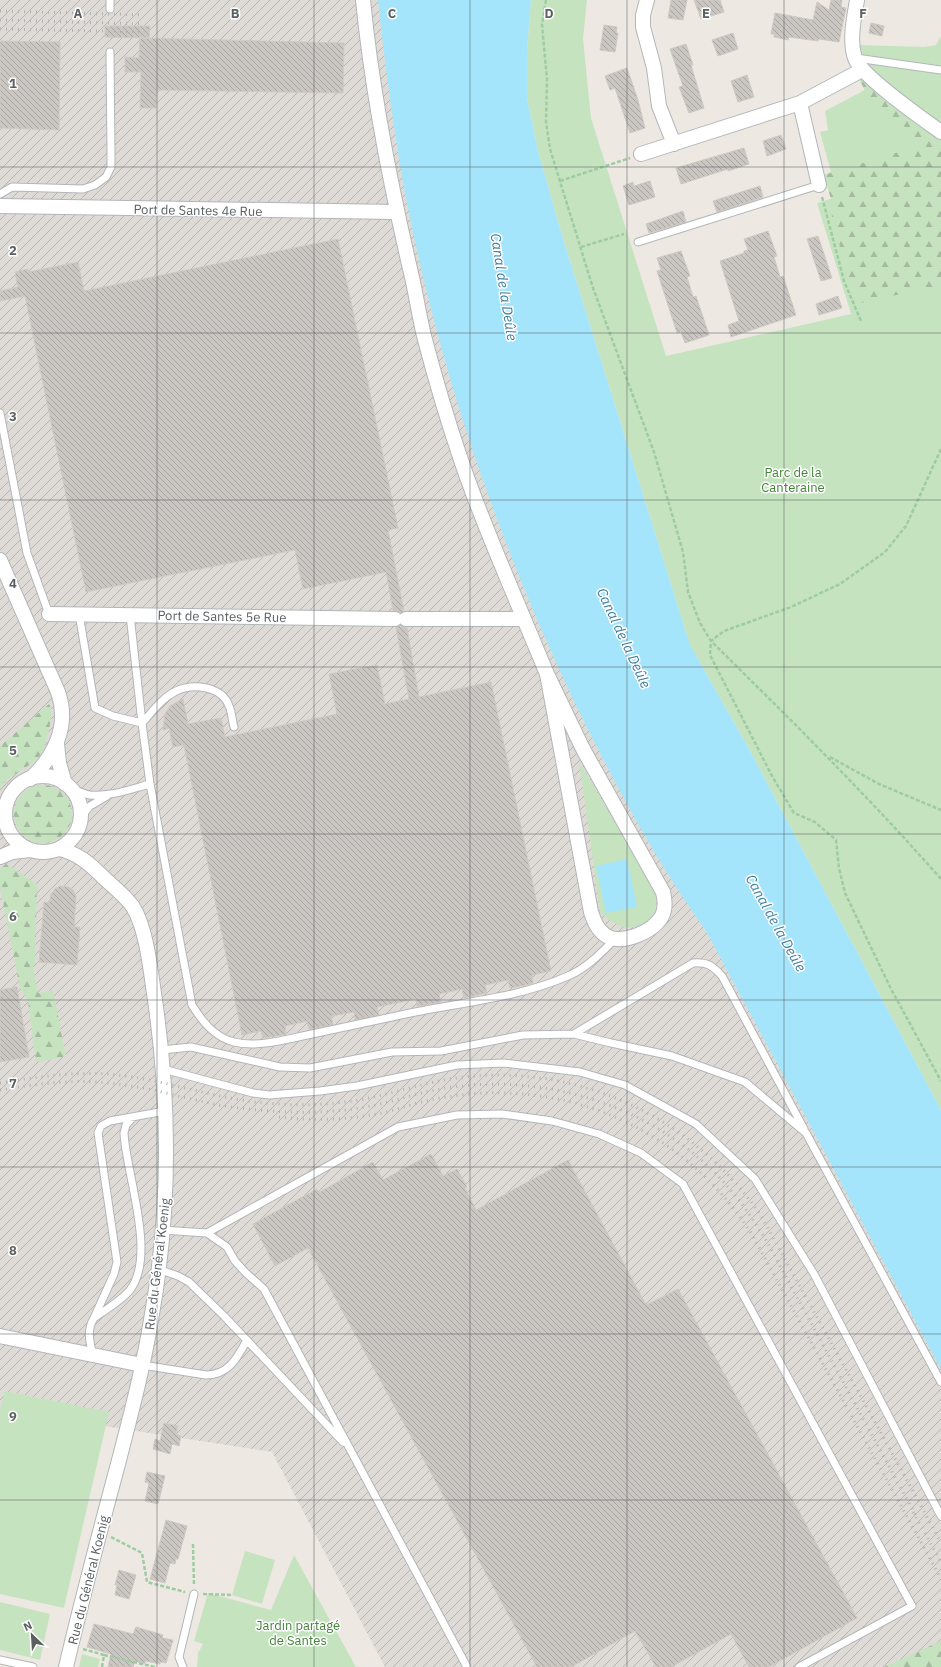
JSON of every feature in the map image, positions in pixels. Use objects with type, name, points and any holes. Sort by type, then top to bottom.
[{"type":"street","points":[[363,0],[375,96],[396,212],[424,336],[444,407],[462,462],[490,537],[547,674],[583,749],[663,892],[665,901],[664,908],[662,916],[657,923],[649,929],[627,938],[615,939],[606,936],[599,930],[594,922],[547,674]]},
{"type":"street","points":[[647,0],[643,27],[654,68],[659,106],[674,144]]},
{"type":"street","points":[[857,0],[853,35],[858,64],[939,129]]},
{"type":"street","points":[[642,154],[800,103],[858,64]]},
{"type":"street","points":[[800,103],[818,185]]},
{"type":"street","name":"Port de Santes 4e Rue","points":[[0,206],[396,212]]},
{"type":"street","points":[[0,560],[60,699],[61,722],[57,744],[44,766],[30,779],[18,786],[10,798],[6,811],[6,836],[0,851]]},
{"type":"street","name":"Port de Santes 5e Rue","points":[[49,614],[400,619],[524,619]]},
{"type":"street","points":[[0,857],[12,852],[30,850],[44,852],[59,849],[70,842],[77,831],[81,817],[79,802],[68,786],[59,763],[57,744]]},
{"type":"street","points":[[30,779],[48,777],[57,779],[68,786]]},
{"type":"street","points":[[7,825],[14,838],[21,845],[30,850]]},
{"type":"street","name":"Rue du Général Koenig","points":[[77,831],[85,851],[96,870]]},
{"type":"street","name":"Rue du Général Koenig","points":[[59,849],[74,853],[96,870],[128,900],[137,914],[148,956],[162,1050],[165,1111],[165,1188],[158,1269],[152,1314],[142,1366],[66,1667]]},
{"type":"street","points":[[0,1336],[142,1366]]},
{"type":"lane","points":[[110,0],[110,9]]},
{"type":"lane","points":[[0,194],[12,187],[83,189],[95,185],[106,177],[111,167],[110,52]]},
{"type":"lane","points":[[858,64],[941,70]]},
{"type":"lane","points":[[638,242],[818,185]]},
{"type":"lane","points":[[0,413],[27,553],[49,614]]},
{"type":"lane","points":[[79,614],[96,708],[113,716],[142,723]]},
{"type":"lane","points":[[130,615],[150,784],[192,1005],[204,1024],[219,1035],[232,1041],[254,1044],[518,993],[552,982],[581,969],[598,956],[615,939]]},
{"type":"lane","points":[[142,723],[162,701],[176,691],[192,687],[205,687],[217,692],[225,698],[229,706],[234,727]]},
{"type":"lane","points":[[68,786],[91,795],[111,794],[150,784]]},
{"type":"lane","points":[[81,817],[94,803],[111,794]]},
{"type":"lane","points":[[574,1034],[692,963],[701,962],[713,966],[722,976],[941,1382]]},
{"type":"lane","points":[[162,1050],[191,1047],[280,1067],[310,1068],[392,1052],[441,1050],[523,1035],[574,1034],[672,1056],[745,1082],[806,1133]]},
{"type":"lane","points":[[163,1069],[253,1093],[269,1095],[320,1091],[357,1086],[458,1065],[503,1063],[580,1072],[625,1085],[696,1124],[755,1179],[814,1274],[941,1516]]},
{"type":"lane","points":[[93,1356],[89,1332],[91,1323],[114,1274],[117,1262],[98,1133],[102,1126],[110,1121],[165,1111]]},
{"type":"lane","points":[[207,1233],[398,1127],[458,1115],[502,1114],[552,1120],[599,1134],[641,1153],[683,1184],[912,1606],[799,1667]]},
{"type":"lane","points":[[94,1318],[129,1291],[138,1271],[141,1248],[140,1230],[124,1134],[126,1125],[133,1117]]},
{"type":"lane","points":[[162,1230],[207,1233],[227,1247],[235,1262],[264,1289],[467,1667]]},
{"type":"lane","points":[[158,1269],[178,1276],[189,1282],[224,1316],[350,1449]]},
{"type":"lane","points":[[142,1366],[215,1375],[229,1368],[235,1361],[247,1340]]},
{"type":"lane","points":[[183,1667],[179,1658],[194,1594]]},
{"type":"lane","points":[[0,1660],[33,1667]]},
{"type":"path","points":[[546,0],[542,25],[546,68],[546,122],[550,149],[596,295],[654,452],[683,552],[688,592],[700,623],[711,641],[893,825],[941,879]]},
{"type":"path","points":[[560,181],[642,154]]},
{"type":"path","points":[[818,185],[844,281],[861,321]]},
{"type":"path","points":[[582,247],[624,234]]},
{"type":"path","points":[[941,449],[906,526],[885,552],[840,584],[791,607],[724,631],[711,641],[710,655],[772,776],[794,813],[815,822],[836,840],[839,868],[845,893],[890,987],[941,1081]]},
{"type":"path","points":[[826,756],[879,784],[941,810]]},
{"type":"path","points":[[100,1532],[142,1553],[147,1582],[194,1594],[232,1595]]},
{"type":"path","points":[[194,1544],[194,1594]]},
{"type":"path","points":[[71,1646],[154,1667]]},
{"type":"path","points":[[102,1667],[104,1655]]},
{"type":"shaded area","points":[[0,0],[466,0],[512,254],[941,1190],[941,1667],[385,1667],[272,1452],[0,1410]]},
{"type":"green space","name":"Parc de la Canteraine","points":[[531,0],[587,0],[583,39],[591,118],[666,356],[851,314],[817,203],[831,199],[824,175],[831,172],[820,132],[828,130],[825,111],[865,90],[859,79],[859,45],[924,47],[936,45],[941,36],[941,1110],[749,749],[690,645],[563,239],[538,151],[527,98],[527,50]]},
{"type":"green space","points":[[859,79],[941,140],[941,285],[861,303],[845,267],[828,200],[831,199],[824,175],[915,147],[860,92],[865,90]]},
{"type":"green space","points":[[49,704],[51,712],[50,725],[45,746],[39,757],[30,765],[14,774],[0,788],[0,746]]},
{"type":"green space","points":[[579,761],[655,891],[656,904],[653,914],[647,922],[639,926],[629,927],[619,925],[609,920],[600,911]]},
{"type":"green space","points":[[43,785],[54,787],[64,793],[70,803],[72,814],[70,825],[64,835],[54,841],[43,843],[32,841],[22,835],[16,825],[14,814],[16,803],[22,793],[32,787]]},
{"type":"green space","points":[[7,864],[37,884],[35,965],[33,966],[38,993],[53,990],[66,1057],[36,1062],[28,1001],[20,988],[0,887],[0,869]]},
{"type":"green space","points":[[5,1391],[109,1412],[64,1608],[0,1594],[0,1411]]},
{"type":"green space","points":[[245,1551],[275,1560],[262,1604],[232,1595]]},
{"type":"green space","name":"Jardin partagé de Santes","points":[[294,1555],[356,1667],[197,1667],[198,1653],[203,1644],[194,1641],[208,1593],[271,1610]]},
{"type":"green space","points":[[0,1602],[50,1614],[40,1660],[0,1650]]},
{"type":"green space","points":[[941,1641],[941,1667],[884,1667]]},
{"type":"green space","points":[[82,1654],[100,1659],[98,1667],[79,1667]]},
{"type":"water","name":"Canal de la Deûle","points":[[378,0],[531,0],[527,50],[527,98],[538,151],[563,239],[690,645],[749,749],[941,1110],[941,1369],[706,931],[687,904],[652,848],[603,760],[546,641],[520,579],[474,455],[436,328],[420,263],[406,198],[398,149]]},
{"type":"water","points":[[627,859],[637,907],[606,913],[596,866]]},
{"type":"building","points":[[671,0],[687,0],[683,20],[668,18]]},
{"type":"building","points":[[694,0],[720,0],[724,12],[701,19]]},
{"type":"building","points":[[831,0],[842,0],[841,7],[846,8],[839,42],[789,37],[788,40],[774,37],[774,34],[771,34],[775,13],[813,20],[817,2],[829,10]]},
{"type":"building","points":[[871,23],[884,26],[882,36],[869,33]]},
{"type":"building","points":[[604,25],[617,27],[616,33],[618,33],[615,52],[600,50]]},
{"type":"building","points":[[105,26],[150,26],[149,38],[105,37]]},
{"type":"building","points":[[733,33],[738,49],[718,56],[712,40]]},
{"type":"building","points":[[140,38],[344,43],[343,93],[157,90],[156,108],[140,108],[141,72],[125,72],[125,57],[139,58]]},
{"type":"building","points":[[0,41],[60,42],[59,130],[0,128]]},
{"type":"building","points":[[686,44],[704,108],[689,113],[679,87],[683,86],[670,49]]},
{"type":"building","points":[[627,68],[638,100],[645,128],[630,133],[615,88],[610,90],[605,76]]},
{"type":"building","points":[[747,75],[754,97],[738,102],[731,81]]},
{"type":"building","points":[[781,135],[786,149],[767,156],[763,141]]},
{"type":"building","points":[[744,148],[749,164],[681,184],[676,168]]},
{"type":"building","points":[[650,181],[655,197],[629,205],[623,186],[633,182],[634,186]]},
{"type":"building","points":[[760,186],[763,197],[717,212],[713,201]]},
{"type":"building","points":[[683,211],[686,222],[649,233],[646,224]]},
{"type":"building","points":[[768,231],[777,256],[774,257],[780,277],[783,276],[796,315],[731,337],[728,325],[739,321],[720,261],[744,253],[744,251],[748,250],[744,239]]},
{"type":"building","points":[[818,236],[832,278],[821,281],[807,239]]},
{"type":"building","points":[[338,239],[398,528],[388,530],[404,611],[401,613],[393,610],[386,572],[303,589],[295,550],[86,592],[25,296],[0,301],[0,291],[18,287],[15,272],[28,269],[28,272],[78,262],[84,291]]},
{"type":"building","points":[[681,251],[690,276],[687,277],[693,297],[696,296],[709,335],[685,343],[681,332],[677,333],[657,271],[661,270],[657,258]]},
{"type":"building","points":[[838,296],[842,308],[819,315],[816,304]]},
{"type":"building","points":[[400,625],[407,628],[419,697],[491,682],[551,971],[532,975],[533,983],[530,984],[510,988],[508,980],[485,985],[487,993],[464,998],[462,989],[439,994],[441,1002],[417,1006],[416,999],[377,1007],[379,1015],[355,1020],[354,1012],[331,1016],[333,1025],[309,1029],[307,1021],[285,1026],[286,1034],[282,1035],[263,1038],[261,1031],[242,1035],[184,745],[173,747],[169,728],[163,730],[165,714],[170,706],[183,699],[188,724],[221,718],[225,737],[337,714],[329,674],[377,665],[385,704],[409,699],[396,627]]},
{"type":"building","points":[[60,886],[69,887],[73,890],[76,896],[74,927],[80,927],[77,965],[39,962],[44,902],[49,903],[51,894]]},
{"type":"building","points":[[17,987],[29,1057],[0,1062],[0,990]]},
{"type":"building","points":[[431,1154],[443,1176],[457,1169],[467,1187],[465,1188],[476,1210],[568,1160],[646,1305],[678,1289],[857,1618],[769,1667],[749,1667],[731,1634],[671,1667],[656,1667],[635,1631],[571,1667],[537,1667],[308,1248],[275,1266],[253,1224],[317,1189],[318,1193],[373,1162],[383,1180]]},
{"type":"building","points":[[164,1423],[178,1426],[176,1434],[181,1436],[179,1446],[172,1444],[170,1454],[153,1449],[155,1439],[160,1441]]},
{"type":"building","points":[[147,1472],[165,1476],[158,1504],[145,1501],[149,1483],[145,1482]]},
{"type":"building","points":[[166,1520],[187,1526],[178,1559],[176,1559],[175,1564],[170,1563],[165,1583],[150,1579]]},
{"type":"building","points":[[119,1570],[136,1575],[129,1599],[115,1595],[117,1585],[115,1585]]},
{"type":"building","points":[[94,1624],[133,1634],[136,1627],[163,1635],[162,1638],[173,1640],[166,1663],[160,1662],[160,1664],[146,1661],[144,1664],[135,1661],[133,1667],[108,1667],[111,1654],[87,1647]]},
{"type":"railway","points":[[0,11],[144,15]]},
{"type":"railway","points":[[0,20],[144,24]]},
{"type":"railway","points":[[0,29],[144,32]]},
{"type":"railway","points":[[0,1083],[63,1075],[110,1074],[145,1079],[239,1100],[259,1103],[309,1105],[360,1100],[425,1084],[464,1077],[508,1075],[550,1079],[591,1089],[631,1105],[668,1125],[702,1150],[733,1180],[760,1214],[924,1511]]},
{"type":"railway","points":[[0,1090],[54,1083],[94,1082],[121,1084],[214,1104],[252,1110],[311,1112],[355,1109],[444,1088],[490,1084],[527,1086],[563,1091],[598,1101],[632,1115],[663,1132],[693,1153],[720,1178],[746,1209],[767,1242],[916,1516]]},
{"type":"railway","points":[[279,1117],[305,1119],[343,1118],[382,1113],[446,1097],[491,1093],[535,1095],[578,1104],[619,1119],[657,1139],[693,1165],[724,1197],[751,1233],[939,1575]]},
{"type":"railway","points":[[921,1506],[941,1543]]},
{"type":"railway","points":[[913,1512],[941,1562]]}]
